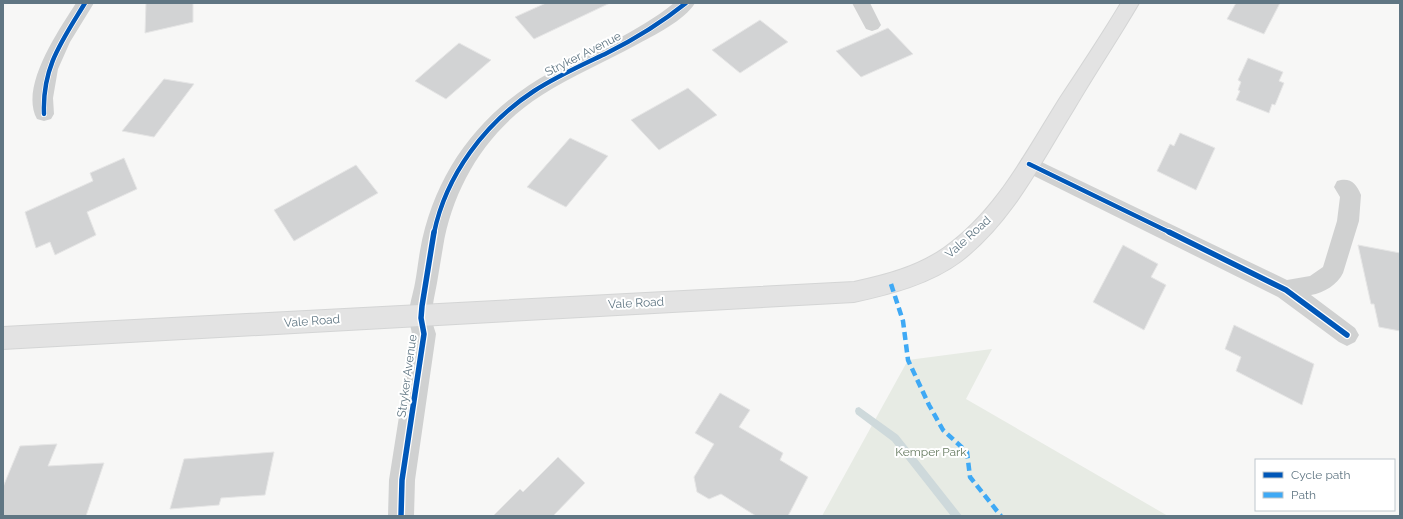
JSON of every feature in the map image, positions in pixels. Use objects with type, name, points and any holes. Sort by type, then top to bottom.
[{"type":"main road","name":"Vale Road","points":[[3,338],[221,327],[421,314],[854,292],[891,284],[924,272],[953,254],[983,227],[1008,195],[1029,164],[1130,3]]},
{"type":"street","points":[[44,114],[44,80],[52,57],[85,3]]},
{"type":"street","name":"Stryker Avenue","points":[[401,516],[402,480],[424,334],[421,314],[432,241],[442,207],[456,175],[476,143],[498,119],[523,98],[556,78],[646,32],[686,3]]},
{"type":"street","points":[[861,3],[872,25]]},
{"type":"street","points":[[1029,164],[1286,290],[1347,335]]},
{"type":"street","points":[[1286,290],[1315,285],[1332,273],[1348,221],[1351,195],[1344,187]]},
{"type":"green space","name":"Kemper Park","points":[[992,349],[966,399],[1168,516],[822,516],[908,360]]},
{"type":"building","points":[[146,3],[193,3],[193,22],[145,33]]},
{"type":"building","points":[[546,3],[610,3],[534,39],[515,17]]},
{"type":"building","points":[[1236,3],[1280,3],[1264,34],[1227,19]]},
{"type":"building","points":[[760,20],[788,42],[740,73],[712,50]]},
{"type":"building","points":[[888,28],[913,54],[861,77],[836,51]]},
{"type":"building","points":[[459,43],[491,60],[446,99],[415,81]]},
{"type":"building","points":[[1248,58],[1283,72],[1279,81],[1284,83],[1275,105],[1272,104],[1269,113],[1236,100],[1240,91],[1238,90],[1241,82],[1238,80]]},
{"type":"building","points":[[164,79],[194,84],[154,137],[122,131]]},
{"type":"building","points":[[688,88],[717,115],[659,150],[631,120]]},
{"type":"building","points":[[1180,133],[1215,148],[1196,190],[1157,171],[1170,144],[1174,146]]},
{"type":"building","points":[[570,138],[608,156],[566,207],[527,187]]},
{"type":"building","points":[[124,158],[137,189],[87,212],[96,235],[55,255],[50,242],[36,248],[25,212],[93,181],[90,173]]},
{"type":"building","points":[[356,165],[378,193],[294,241],[274,210]]},
{"type":"building","points":[[1123,245],[1158,264],[1151,277],[1166,285],[1144,330],[1093,302]]},
{"type":"building","points":[[1358,245],[1400,253],[1400,331],[1379,327],[1374,304],[1371,304]]},
{"type":"building","points":[[1234,325],[1314,364],[1302,405],[1236,371],[1241,357],[1225,349]]},
{"type":"building","points":[[720,393],[750,410],[739,427],[783,453],[780,460],[808,477],[788,516],[756,516],[721,494],[709,499],[697,492],[694,477],[714,444],[695,433]]},
{"type":"building","points":[[57,444],[48,466],[104,463],[86,516],[3,516],[3,487],[20,446]]},
{"type":"building","points":[[274,452],[265,495],[221,498],[219,505],[170,509],[184,459]]},
{"type":"building","points":[[558,457],[585,483],[553,516],[493,516],[520,489],[523,492]]},
{"type":"waterway","points":[[859,411],[895,438],[957,516]]},
{"type":"marked path","points":[[891,284],[903,321],[908,360],[929,405],[943,430],[967,452],[970,477],[1001,516]]},
{"type":"cycle path","points":[[44,114],[43,98],[45,83],[54,55],[85,3]]},
{"type":"cycle path","points":[[401,516],[402,480],[424,334],[421,310],[431,250],[435,230],[443,205],[465,160],[479,140],[496,122],[514,105],[535,90],[640,35],[671,15],[686,3]]},
{"type":"cycle path","points":[[1029,164],[1286,290],[1347,335]]}]
